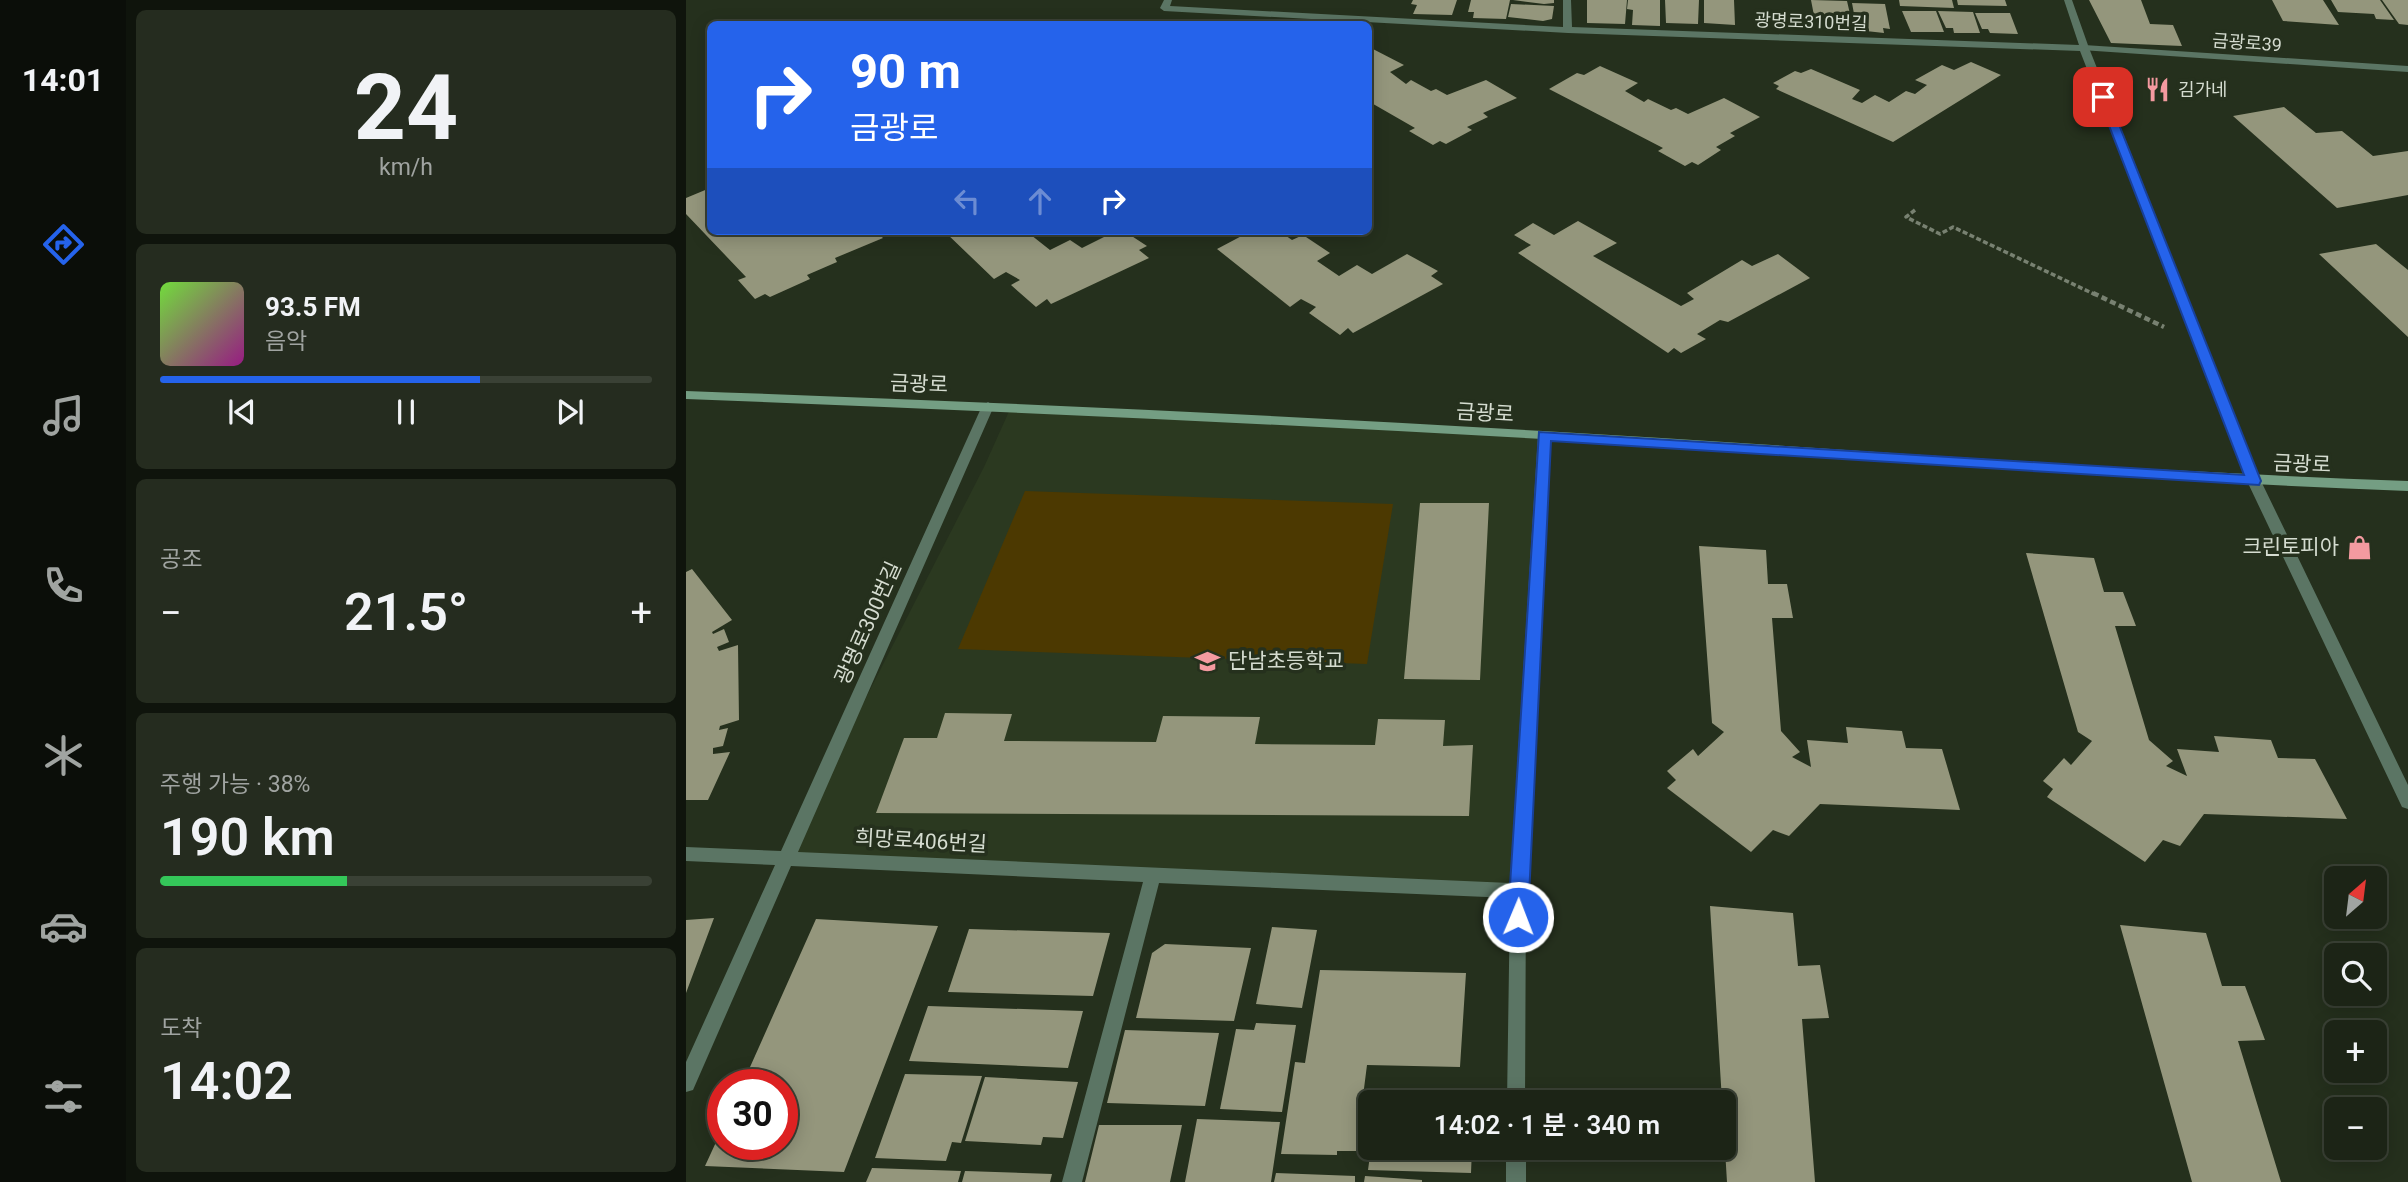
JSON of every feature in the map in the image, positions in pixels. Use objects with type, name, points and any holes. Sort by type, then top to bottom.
[{"type":"street","points":[[1168,0],[1164,8],[1568,30],[1567,0]]},
{"type":"street","points":[[2067,0],[2253,481],[2408,802]]},
{"type":"street","name":"광명로310번길","points":[[1568,30],[2084,48]]},
{"type":"street","name":"금광로39","points":[[2084,48],[2408,69]]},
{"type":"street","name":"금광로","points":[[686,395],[988,406],[1544,435],[2253,481],[2408,486]]},
{"type":"street","name":"광명로300번길","points":[[686,1083],[988,406]]},
{"type":"street","points":[[1516,1090],[1518,891],[1544,435]]},
{"type":"street","name":"희망로406번길","points":[[686,853],[1518,891]]},
{"type":"street","points":[[1072,1182],[1153,875]]},
{"type":"street","points":[[1516,1160],[1516,1182]]},
{"type":"path","points":[[1915,210],[1906,216],[1940,234],[1953,227],[2200,344]]},
{"type":"shaded area","name":"단남초등학교","points":[[1011,407],[1544,435],[1518,891],[785,856],[984,467]]},
{"type":"shaded area","points":[[1025,491],[1393,504],[1367,664],[958,649]]},
{"type":"building","points":[[1413,0],[1457,0],[1452,15],[1413,14],[1417,5],[1411,4]]},
{"type":"building","points":[[1471,0],[1510,0],[1506,19],[1473,18],[1474,12],[1468,12]]},
{"type":"building","points":[[1513,0],[1554,0],[1554,3],[1544,4]]},
{"type":"building","points":[[1587,0],[1627,0],[1625,24],[1587,23]]},
{"type":"building","points":[[1628,0],[1660,0],[1660,26],[1632,25],[1633,10],[1627,9]]},
{"type":"building","points":[[1665,0],[1699,0],[1698,24],[1666,23]]},
{"type":"building","points":[[1704,0],[1734,0],[1735,25],[1704,23]]},
{"type":"building","points":[[1811,0],[1847,1],[1853,27],[1816,26]]},
{"type":"building","points":[[1899,0],[1952,0],[1954,8],[1900,6]]},
{"type":"building","points":[[1957,0],[2005,0],[2007,6],[1958,5]]},
{"type":"building","points":[[2089,0],[2141,0],[2150,24],[2173,25],[2182,46],[2111,43]]},
{"type":"building","points":[[2272,0],[2323,0],[2339,25],[2283,21]]},
{"type":"building","points":[[2331,0],[2380,0],[2394,20],[2376,19],[2374,14],[2338,12]]},
{"type":"building","points":[[2382,0],[2408,0],[2408,25],[2399,24]]},
{"type":"building","points":[[1852,3],[1885,4],[1890,29],[1883,28],[1884,33],[1857,30]]},
{"type":"building","points":[[1511,4],[1554,6],[1552,19],[1543,21],[1508,17]]},
{"type":"building","points":[[1902,11],[1936,11],[1944,32],[1911,32]]},
{"type":"building","points":[[1938,11],[1973,12],[1980,33],[1954,33],[1953,28],[1946,28]]},
{"type":"building","points":[[1975,13],[2010,13],[2018,34],[1990,33],[1988,29],[1982,29]]},
{"type":"building","points":[[1372,49],[1404,65],[1390,72],[1406,84],[1411,80],[1431,91],[1436,89],[1447,95],[1486,80],[1517,98],[1483,113],[1488,117],[1467,127],[1472,130],[1446,144],[1440,141],[1433,145],[1409,131],[1415,128],[1372,103]]},
{"type":"building","points":[[1971,62],[2001,75],[1893,142],[1776,89],[1779,86],[1773,83],[1795,71],[1801,73],[1811,69],[1860,90],[1852,99],[1862,103],[1875,95],[1889,102],[1906,91],[1915,94],[1927,85],[1915,80],[1942,65],[1954,70]]},
{"type":"building","points":[[1600,66],[1638,83],[1625,91],[1644,102],[1648,99],[1671,110],[1676,108],[1688,114],[1724,98],[1760,117],[1730,133],[1735,136],[1716,147],[1721,150],[1698,165],[1692,162],[1685,166],[1658,151],[1663,148],[1549,89],[1577,73],[1584,75]]},
{"type":"building","points":[[2284,107],[2316,133],[2342,131],[2373,156],[2408,151],[2408,195],[2337,208],[2233,116]]},
{"type":"building","points":[[707,189],[707,235],[880,235],[883,238],[835,258],[837,262],[807,275],[810,279],[770,297],[765,294],[755,299],[738,280],[746,277],[686,214],[686,198]]},
{"type":"building","points":[[1578,221],[1617,243],[1593,256],[1681,306],[1694,299],[1687,293],[1742,260],[1752,266],[1778,254],[1810,278],[1728,322],[1720,320],[1697,334],[1706,339],[1681,353],[1674,348],[1668,353],[1518,253],[1531,245],[1514,235],[1533,223],[1554,235]]},
{"type":"building","points":[[948,235],[1031,235],[1050,250],[1070,240],[1082,248],[1108,235],[1130,235],[1147,246],[1139,250],[1149,258],[1051,304],[1047,299],[1036,307],[1011,285],[1020,280],[1006,272],[994,279]]},
{"type":"building","points":[[1243,235],[1285,235],[1292,240],[1303,235],[1330,253],[1317,261],[1339,276],[1357,265],[1372,274],[1407,254],[1438,271],[1431,276],[1443,284],[1353,333],[1348,328],[1340,335],[1309,313],[1316,307],[1301,299],[1290,307],[1217,249]]},
{"type":"building","points":[[2376,244],[2408,270],[2408,337],[2319,254]]},
{"type":"building","points":[[1420,503],[1489,503],[1480,680],[1404,679]]},
{"type":"building","points":[[1699,546],[1766,550],[1768,584],[1787,584],[1793,618],[1772,618],[1781,731],[1800,752],[1792,757],[1811,767],[1807,740],[1848,743],[1846,727],[1902,731],[1906,748],[1942,749],[1960,810],[1820,804],[1789,836],[1773,830],[1751,852],[1667,788],[1676,780],[1667,771],[1693,749],[1698,756],[1724,732],[1712,723]]},
{"type":"building","points":[[2026,553],[2094,558],[2104,592],[2123,592],[2136,626],[2115,626],[2149,740],[2173,761],[2166,766],[2187,776],[2177,749],[2219,752],[2214,736],[2271,740],[2278,758],[2315,759],[2347,819],[2204,814],[2180,846],[2163,840],[2145,862],[2047,797],[2053,789],[2043,781],[2064,758],[2071,765],[2092,741],[2078,732]]},
{"type":"building","points":[[692,569],[732,620],[712,632],[713,634],[724,629],[729,642],[717,647],[719,651],[738,645],[739,720],[720,726],[719,730],[728,728],[723,746],[713,748],[713,754],[730,752],[708,800],[686,800],[686,572]]},
{"type":"building","points":[[945,713],[1012,714],[1004,741],[1156,742],[1163,716],[1260,717],[1255,744],[1375,745],[1378,719],[1445,720],[1443,746],[1473,745],[1469,816],[876,813],[904,738],[937,738]]},
{"type":"building","points":[[1710,906],[1793,913],[1798,966],[1820,965],[1829,1018],[1802,1019],[1815,1182],[1727,1182],[1726,1160],[1736,1160],[1736,1090],[1721,1090]]},
{"type":"building","points":[[714,918],[686,993],[686,920]]},
{"type":"building","points":[[816,919],[938,926],[844,1172],[705,1166],[708,1160],[798,1160],[798,1069],[749,1069]]},
{"type":"building","points":[[2120,925],[2206,933],[2222,986],[2245,986],[2265,1040],[2238,1041],[2281,1182],[2192,1182]]},
{"type":"building","points":[[1272,927],[1317,930],[1302,1008],[1256,1004]]},
{"type":"building","points":[[969,929],[1110,933],[1093,996],[948,992]]},
{"type":"building","points":[[1165,944],[1251,948],[1234,1021],[1136,1018],[1152,953]]},
{"type":"building","points":[[1320,970],[1466,973],[1460,1067],[1367,1065],[1364,1090],[1358,1090],[1356,1151],[1337,1151],[1337,1155],[1281,1154],[1295,1062],[1305,1063]]},
{"type":"building","points":[[928,1006],[1083,1011],[1068,1068],[909,1061]]},
{"type":"building","points":[[1256,1023],[1296,1025],[1282,1112],[1220,1109],[1236,1029],[1254,1030]]},
{"type":"building","points":[[1125,1030],[1219,1033],[1205,1106],[1107,1103]]},
{"type":"building","points":[[905,1074],[982,1076],[961,1143],[952,1142],[946,1161],[875,1158]]},
{"type":"building","points":[[985,1077],[1078,1082],[1063,1138],[1043,1137],[1041,1145],[965,1141]]},
{"type":"building","points":[[1197,1119],[1280,1122],[1271,1182],[1185,1182]]},
{"type":"building","points":[[1099,1125],[1182,1125],[1170,1182],[1085,1182]]},
{"type":"building","points":[[1369,1160],[1472,1160],[1471,1173],[1368,1170]]},
{"type":"building","points":[[872,1168],[961,1171],[958,1182],[866,1182]]},
{"type":"building","points":[[965,1171],[1052,1174],[1050,1182],[962,1182]]},
{"type":"building","points":[[1276,1173],[1355,1176],[1355,1182],[1274,1182]]},
{"type":"building","points":[[1365,1176],[1422,1180],[1422,1182],[1364,1182]]},
{"type":"place","name":"김가네","points":[[2158,90]]},
{"type":"place","name":"크린토피아","points":[[2359,547]]},
{"type":"place","name":"단남초등학교","points":[[1208,661]]},
{"type":"route","points":[[1518,917],[1544,435],[2253,481],[2103,97]]}]
